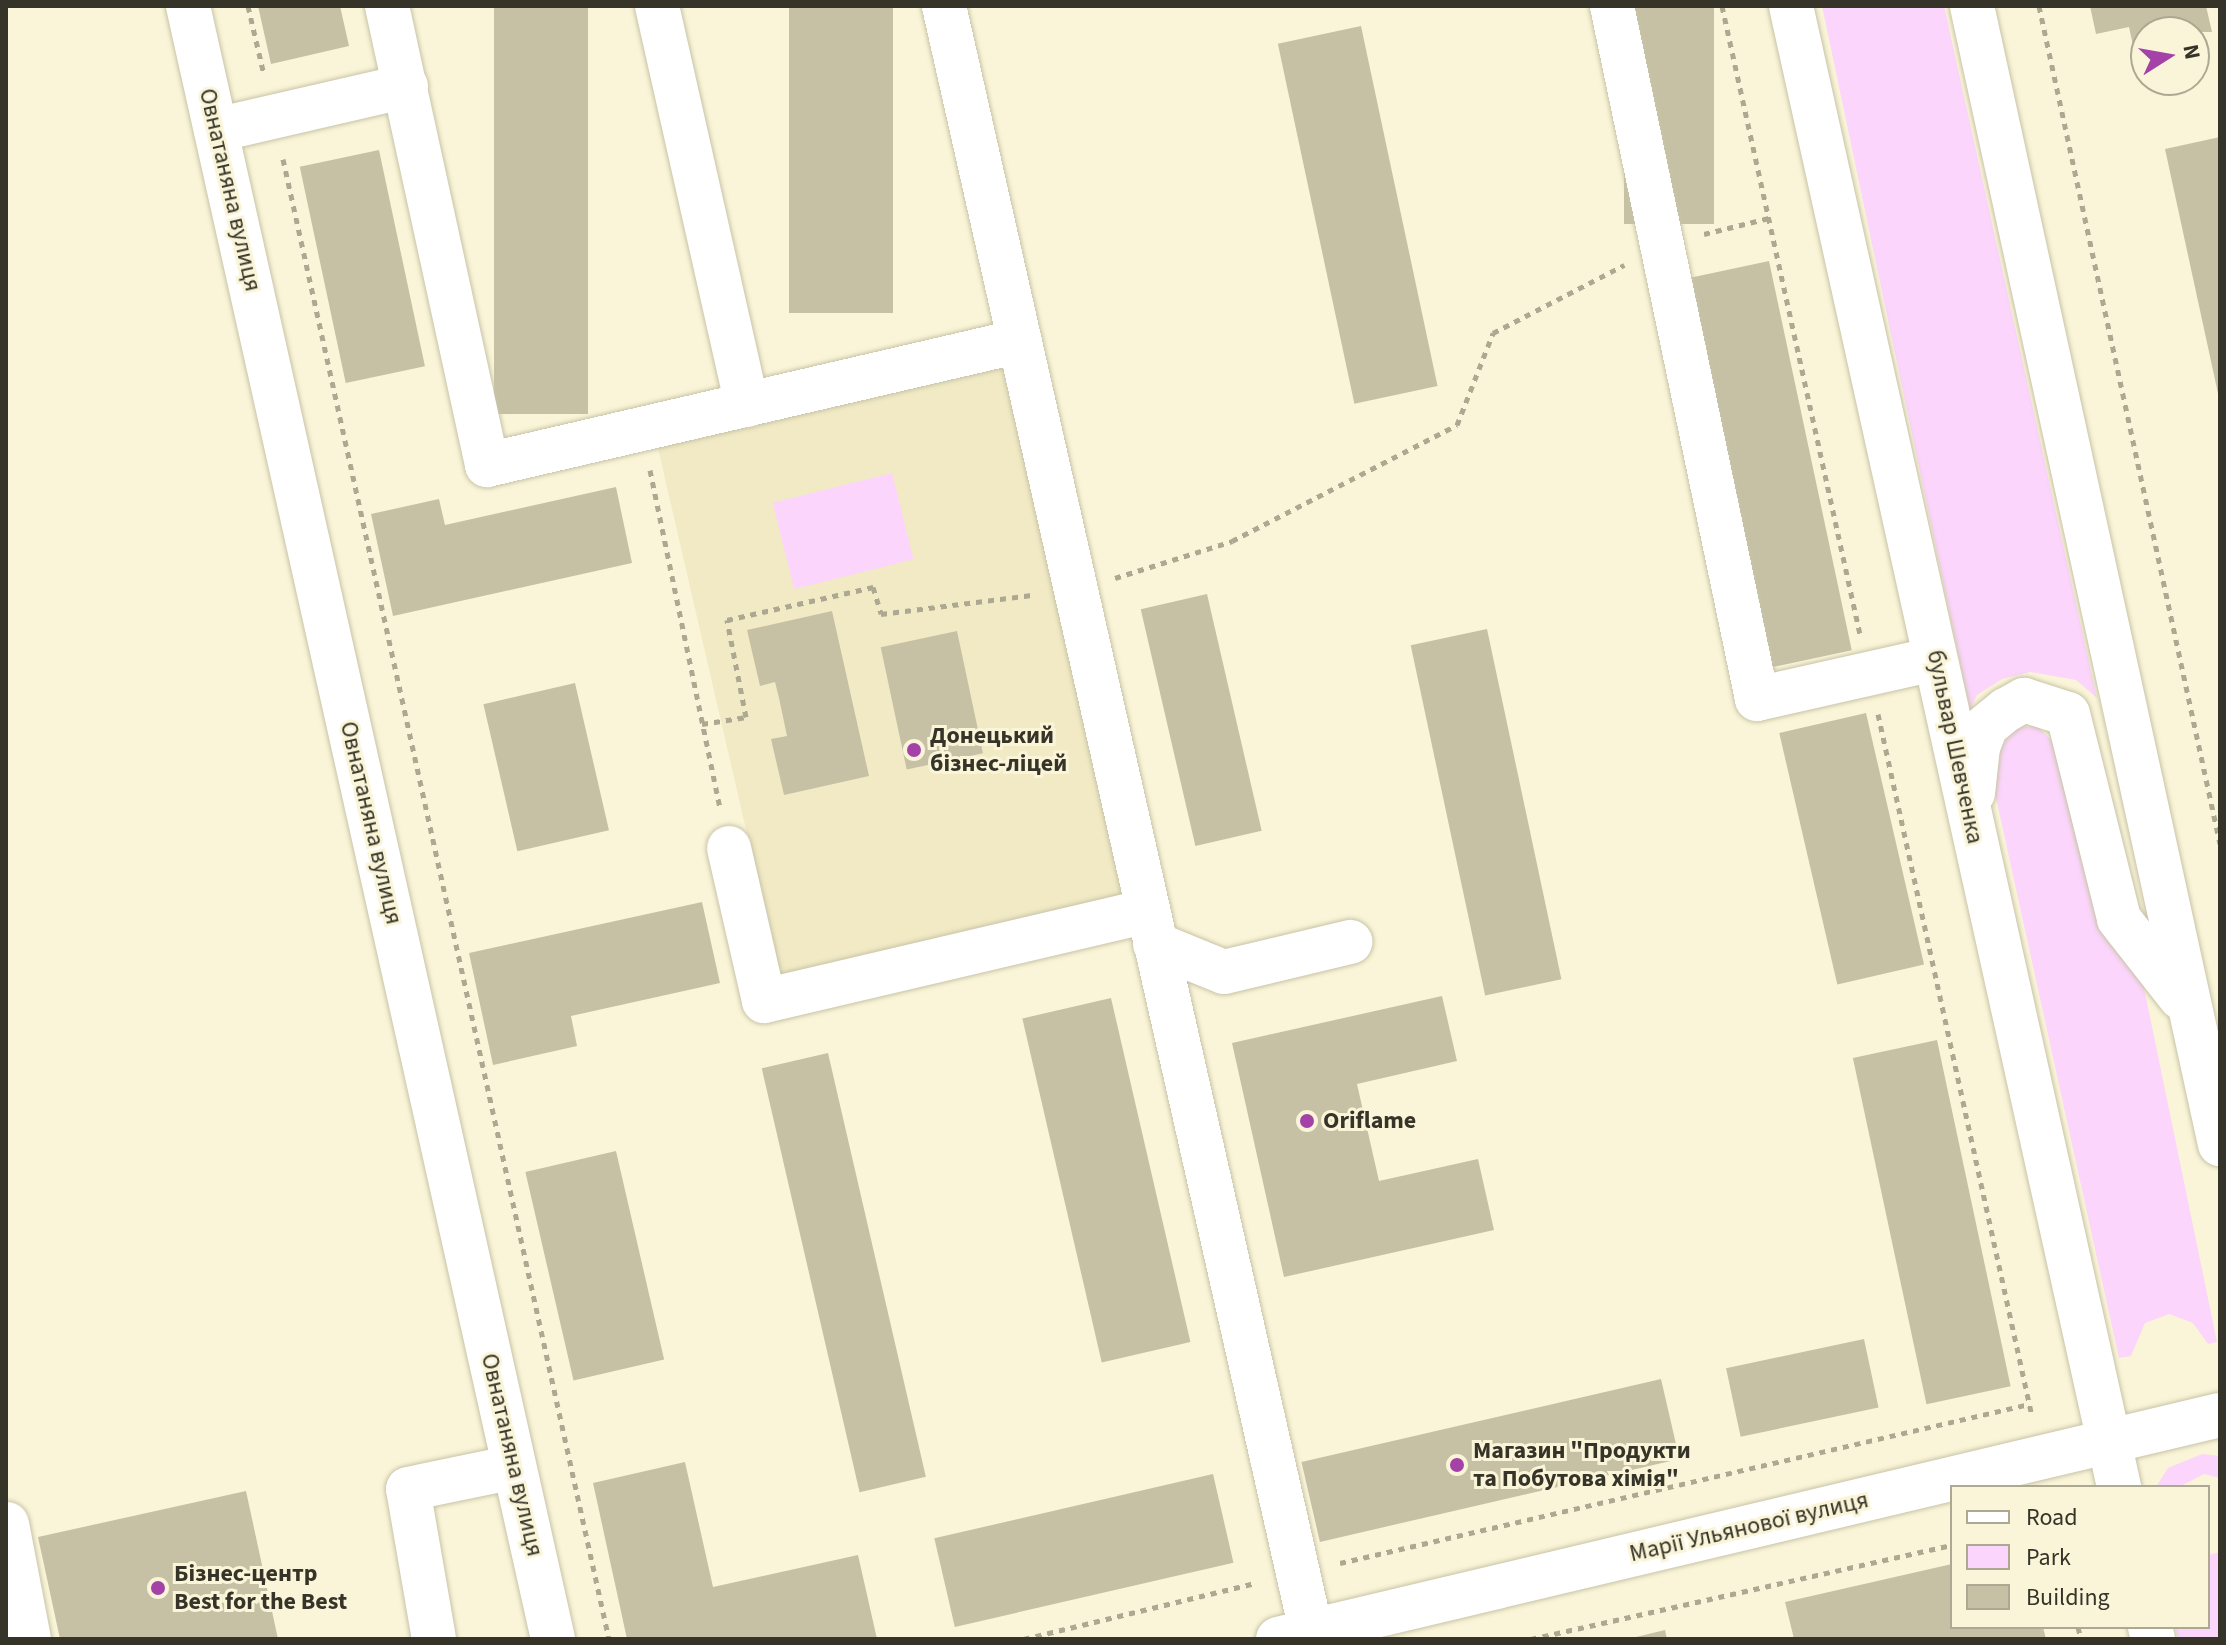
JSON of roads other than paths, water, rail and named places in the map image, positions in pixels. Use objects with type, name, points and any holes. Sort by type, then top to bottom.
[{"type":"main road","name":"Овнатаняна вулиця","points":[[188,6],[553,1639]]},
{"type":"main road","points":[[387,6],[487,465],[1020,341]]},
{"type":"main road","points":[[657,6],[747,405]]},
{"type":"main road","points":[[944,6],[1297,1573],[1294,1635]]},
{"type":"main road","points":[[1612,6],[1757,699],[1935,659]]},
{"type":"main road","name":"бульвар Шевченка","points":[[1791,6],[2119,1485]]},
{"type":"main road","points":[[1972,6],[2220,1144]]},
{"type":"main road","points":[[216,130],[406,86]]},
{"type":"main road","points":[[1970,817],[1986,726],[2024,700],[2068,714],[2119,919],[2190,1010]]},
{"type":"main road","points":[[729,848],[764,1001],[1152,927],[1224,972],[1350,942]]},
{"type":"main road","name":"Марії Ульянової вулиця","points":[[1294,1635],[1404,1624],[2041,1458],[2220,1415]]},
{"type":"main road","points":[[434,1639],[408,1489],[514,1467]]},
{"type":"main road","points":[[7,1524],[29,1639]]},
{"type":"place","name":"Донецький бізнес-ліцей","points":[[914,750]]},
{"type":"place","name":"Oriflame","points":[[1307,1121]]},
{"type":"place","name":"Магазин \"Продукти та Побутова хімія\"","points":[[1457,1465]]},
{"type":"place","name":"Бізнес-центр Best for the Best","points":[[158,1588]]}]
